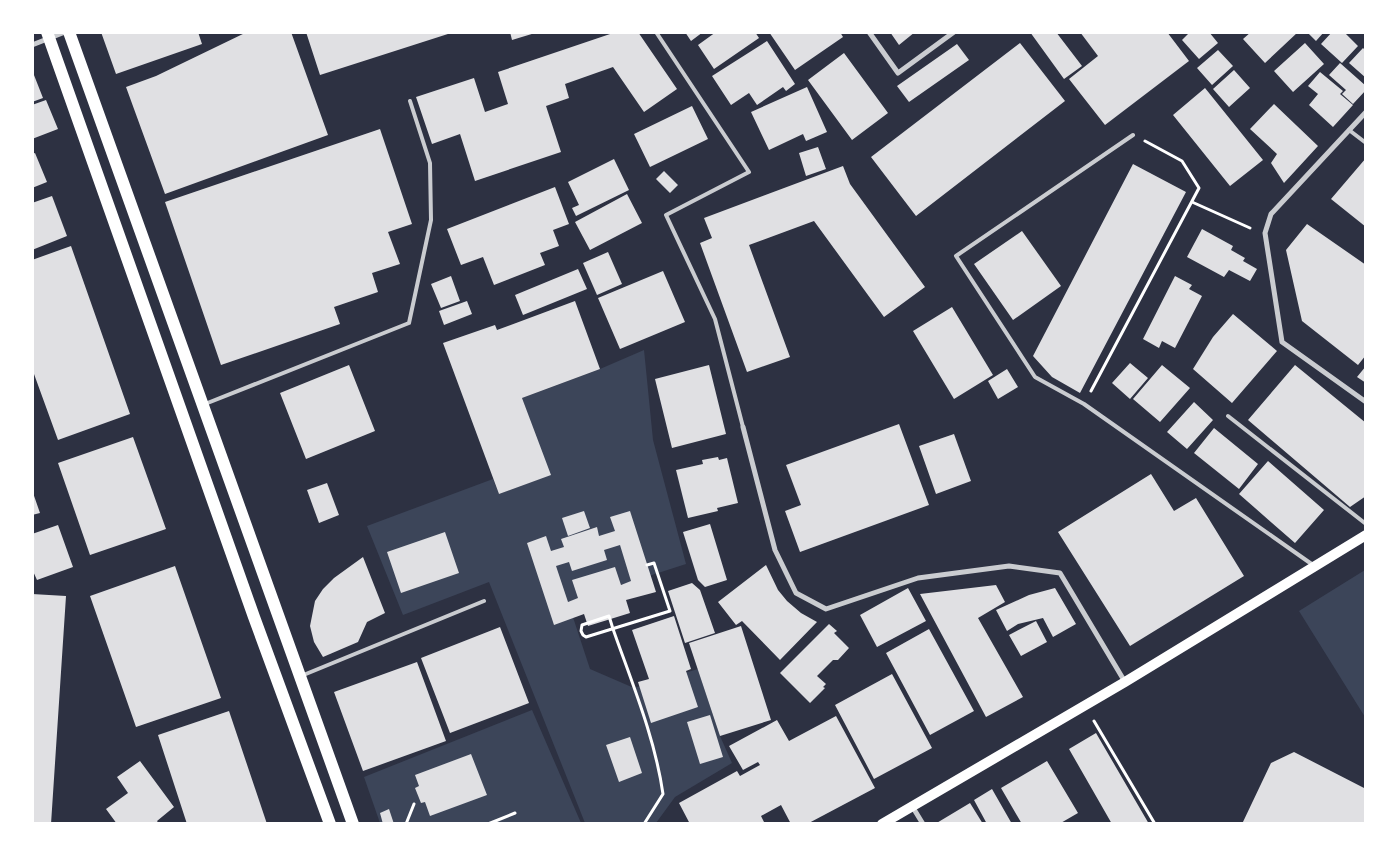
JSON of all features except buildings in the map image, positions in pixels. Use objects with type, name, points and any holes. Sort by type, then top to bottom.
[{"type":"main road","points":[[69,32],[353,824]]},
{"type":"main road","points":[[48,36],[254,617],[330,824]]},
{"type":"main road","points":[[882,824],[1082,708],[1366,535]]},
{"type":"street","points":[[32,44],[48,36],[65,32]]},
{"type":"street","points":[[868,32],[898,73],[954,32]]},
{"type":"street","points":[[1366,112],[1271,214],[1265,235],[1282,342],[1366,402]]},
{"type":"street","points":[[744,427],[775,550],[796,593],[826,610],[918,578],[1009,566],[1060,573],[1125,682]]},
{"type":"street","points":[[912,806],[923,824]]},
{"type":"lane","points":[[656,32],[749,172],[666,215],[715,319],[744,427]]},
{"type":"lane","points":[[203,405],[409,323],[431,220],[430,164],[410,101]]},
{"type":"lane","points":[[1349,130],[1366,143]]},
{"type":"lane","points":[[1133,135],[956,256],[1036,377],[1084,404],[1315,566]]},
{"type":"lane","points":[[1228,416],[1366,524]]},
{"type":"lane","points":[[299,676],[484,601]]},
{"type":"path","points":[[1084,404],[1199,188],[1182,161],[1133,135]]},
{"type":"path","points":[[1192,202],[1265,235]]},
{"type":"path","points":[[644,824],[663,794],[659,768],[634,688],[613,629],[609,616],[582,625],[580,628],[583,636],[586,637],[613,629],[670,611],[654,563],[647,565]]},
{"type":"path","points":[[1082,708],[1096,724],[1155,824]]},
{"type":"path","points":[[406,824],[414,804]]},
{"type":"path","points":[[488,824],[515,813]]},
{"type":"shaded area","points":[[644,350],[653,440],[686,564],[568,602],[590,669],[634,688],[698,669],[720,736],[732,763],[675,797],[656,823],[585,823],[489,582],[403,615],[367,526],[493,479],[499,494],[550,475],[522,398],[600,369]]},
{"type":"shaded area","points":[[1365,570],[1365,717],[1299,611]]},
{"type":"shaded area","points":[[532,710],[581,823],[380,823],[364,777]]}]
